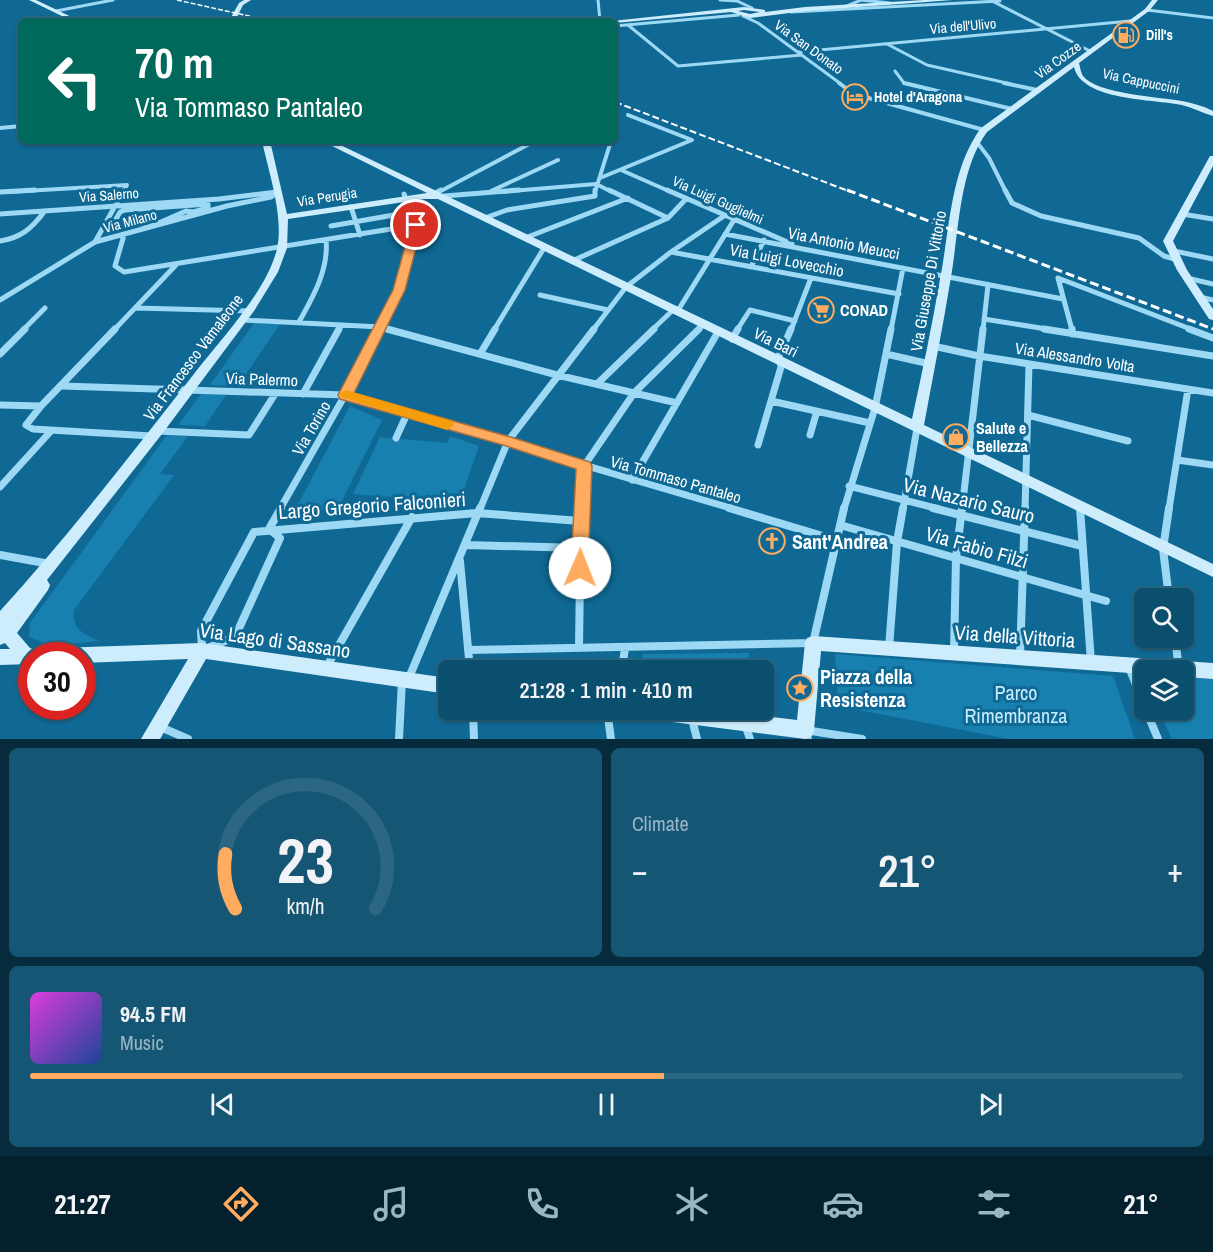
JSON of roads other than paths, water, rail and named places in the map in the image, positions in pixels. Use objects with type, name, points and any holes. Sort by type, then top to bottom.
[{"type":"main road","points":[[32,0],[71,18]]},
{"type":"main road","points":[[234,18],[241,4],[248,0]]},
{"type":"main road","points":[[739,12],[763,15],[805,9],[950,0]]},
{"type":"main road","name":"Via Cozze","points":[[976,141],[984,130],[1147,10],[1155,0]]},
{"type":"main road","points":[[753,8],[763,11],[763,15]]},
{"type":"main road","points":[[618,21],[739,12],[753,8],[805,9]]},
{"type":"main road","name":"Via Cappuccini","points":[[1076,62],[1077,72],[1083,79],[1098,87],[1186,104],[1213,114]]},
{"type":"main road","name":"Via Giuseppe Di Vittorio","points":[[917,428],[946,277],[961,183],[976,141]]},
{"type":"main road","name":"Via Francesco Vamaleone","points":[[2,631],[51,572],[52,564],[246,315],[273,272],[282,248],[283,217],[267,144]]},
{"type":"main road","name":"Via Bari","points":[[332,144],[969,455],[1213,571]]},
{"type":"main road","points":[[1213,158],[1168,241],[1187,278],[1213,317]]},
{"type":"main road","points":[[407,203],[412,182]]},
{"type":"main road","points":[[407,203],[418,197],[436,194]]},
{"type":"main road","points":[[407,203],[436,194]]},
{"type":"main road","name":"Via Perugia","points":[[283,217],[376,203],[407,203]]},
{"type":"main road","points":[[2,631],[18,646]]},
{"type":"main road","points":[[736,720],[806,727],[813,648]]},
{"type":"main road","name":"Via della Vittoria","points":[[813,648],[889,648],[1134,665]]},
{"type":"main road","points":[[154,732],[202,651]]},
{"type":"main road","name":"Via Lago di Sassano","points":[[96,655],[202,651],[438,685]]},
{"type":"main road","points":[[0,657],[18,656]]},
{"type":"main road","name":"Via della Vittoria","points":[[1194,670],[1213,671]]},
{"type":"street","points":[[56,11],[113,0]]},
{"type":"street","points":[[598,0],[600,18]]},
{"type":"street","name":"Via San Donato","points":[[720,0],[737,2],[739,12],[758,23],[854,94],[984,130]]},
{"type":"street","points":[[844,6],[861,0],[899,3]]},
{"type":"street","points":[[992,1],[1090,51]]},
{"type":"street","points":[[758,23],[763,15],[1000,1]]},
{"type":"street","points":[[1147,10],[1213,18]]},
{"type":"street","points":[[618,26],[739,12]]},
{"type":"street","name":"Via dell'Ulivo","points":[[628,25],[678,66],[1130,21]]},
{"type":"street","points":[[887,44],[927,65],[1037,90]]},
{"type":"street","points":[[895,71],[904,83],[1012,109]]},
{"type":"street","points":[[600,178],[692,140],[627,116]]},
{"type":"street","points":[[0,128],[18,126]]},
{"type":"street","points":[[976,141],[990,158],[1012,203],[1041,216],[1139,238],[1164,256],[1213,259]]},
{"type":"street","points":[[436,194],[529,144]]},
{"type":"street","points":[[485,218],[507,210],[595,196],[596,184],[600,178],[609,144]]},
{"type":"street","points":[[486,193],[558,160]]},
{"type":"street","name":"Via Luigi Guglielmi","points":[[621,170],[807,250]]},
{"type":"street","points":[[436,194],[486,193],[596,184],[668,218]]},
{"type":"street","points":[[0,192],[127,185],[95,242]]},
{"type":"street","name":"Via Salerno","points":[[0,214],[219,199],[278,192]]},
{"type":"street","name":"Via Milano","points":[[0,300],[95,242],[271,196],[278,192]]},
{"type":"street","points":[[525,237],[628,198]]},
{"type":"street","points":[[219,199],[225,200],[228,203],[227,206]]},
{"type":"street","points":[[572,261],[668,218],[686,199]]},
{"type":"street","points":[[124,235],[115,266],[117,270],[124,272],[416,225],[407,203],[356,222],[331,226]]},
{"type":"street","points":[[208,204],[208,208],[194,212],[186,211],[150,224],[116,226],[118,223],[114,223],[120,212],[124,210],[208,204]]},
{"type":"street","points":[[351,207],[360,235]]},
{"type":"street","points":[[0,241],[16,239],[28,233],[44,212]]},
{"type":"street","points":[[1182,214],[1213,219]]},
{"type":"street","points":[[399,739],[405,680],[466,546],[477,513],[508,441],[626,287],[671,252],[724,216]]},
{"type":"street","points":[[597,384],[675,311],[734,220]]},
{"type":"street","name":"Via Torino","points":[[269,529],[345,395],[399,290],[416,225]]},
{"type":"street","name":"Via Antonio Meucci","points":[[725,234],[1063,299]]},
{"type":"street","points":[[751,267],[767,234]]},
{"type":"street","points":[[299,322],[314,297],[320,279],[327,246],[326,240]]},
{"type":"street","points":[[480,354],[544,248]]},
{"type":"street","name":"Via Luigi Lovecchio","points":[[671,252],[899,294]]},
{"type":"street","points":[[176,265],[41,406],[26,425],[33,429],[51,431],[249,435],[275,394]]},
{"type":"street","points":[[468,650],[579,646],[813,648],[849,486],[874,408],[903,268]]},
{"type":"street","points":[[758,446],[782,363],[779,356],[811,278]]},
{"type":"street","points":[[1073,334],[1058,278],[1213,338]]},
{"type":"street","points":[[1187,278],[1213,284]]},
{"type":"street","points":[[954,653],[956,558],[988,285]]},
{"type":"street","points":[[540,295],[608,310]]},
{"type":"street","points":[[1200,297],[1213,300]]},
{"type":"street","points":[[0,348],[0,354],[45,308]]},
{"type":"street","points":[[136,308],[381,327],[557,375],[677,403]]},
{"type":"street","points":[[732,339],[750,310],[795,321]]},
{"type":"street","points":[[984,319],[1213,356]]},
{"type":"street","points":[[303,394],[341,325]]},
{"type":"street","points":[[579,646],[580,521],[584,466],[634,393],[703,325]]},
{"type":"street","points":[[632,480],[718,332]]},
{"type":"street","name":"Via Alessandro Volta","points":[[933,346],[979,356],[1213,393]]},
{"type":"street","points":[[886,354],[930,364]]},
{"type":"street","points":[[1020,658],[1029,364]]},
{"type":"street","name":"Via Palermo","points":[[62,386],[345,395],[508,441]]},
{"type":"street","points":[[1168,588],[1163,549],[1188,389]]},
{"type":"street","points":[[771,401],[870,423]]},
{"type":"street","points":[[0,405],[41,406]]},
{"type":"street","points":[[810,435],[817,411]]},
{"type":"street","points":[[396,438],[407,414]]},
{"type":"street","points":[[1028,415],[1128,441]]},
{"type":"street","points":[[889,648],[897,542],[917,428]]},
{"type":"street","points":[[0,487],[51,431]]},
{"type":"street","name":"Via Tommaso Pantaleo","points":[[508,441],[584,466],[836,540]]},
{"type":"street","points":[[1177,460],[1213,465]]},
{"type":"street","name":"Via Nazario Sauro","points":[[849,486],[1082,546]]},
{"type":"street","points":[[1080,508],[1091,663]]},
{"type":"street","name":"Largo Gregorio Falconieri","points":[[269,529],[477,513],[580,521]]},
{"type":"street","points":[[325,669],[412,517]]},
{"type":"street","name":"Via Fabio Filzi","points":[[840,525],[1106,601]]},
{"type":"street","points":[[269,529],[280,538],[235,637],[202,651],[201,631],[254,532],[269,529]]},
{"type":"street","points":[[466,546],[580,548]]},
{"type":"street","points":[[0,555],[52,564]]},
{"type":"street","points":[[460,559],[469,660]]},
{"type":"street","points":[[623,660],[625,648]]},
{"type":"street","points":[[1128,665],[1134,680]]},
{"type":"street","points":[[473,720],[474,739]]},
{"type":"street","points":[[608,720],[611,739]]},
{"type":"street","points":[[692,720],[697,739]]},
{"type":"street","points":[[1150,720],[1158,739]]},
{"type":"street","points":[[744,721],[750,739]]},
{"type":"street","points":[[806,727],[862,739]]},
{"type":"street","points":[[154,732],[188,739]]},
{"type":"railway","points":[[177,0],[258,18]]},
{"type":"railway","points":[[618,103],[851,192]]},
{"type":"railway","points":[[847,190],[1213,329]]},
{"type":"place","name":"Dill's","points":[[1126,35]]},
{"type":"place","name":"Hotel d'Aragona","points":[[855,97]]},
{"type":"place","name":"CONAD","points":[[821,310]]},
{"type":"place","name":"Salute e Bellezza","points":[[956,437]]},
{"type":"place","name":"Sant'Andrea","points":[[772,541]]},
{"type":"place","name":"Piazza della Resistenza","points":[[800,688]]},
{"type":"park label","name":"Parco Rimembranza","points":[[1016,704]]}]
